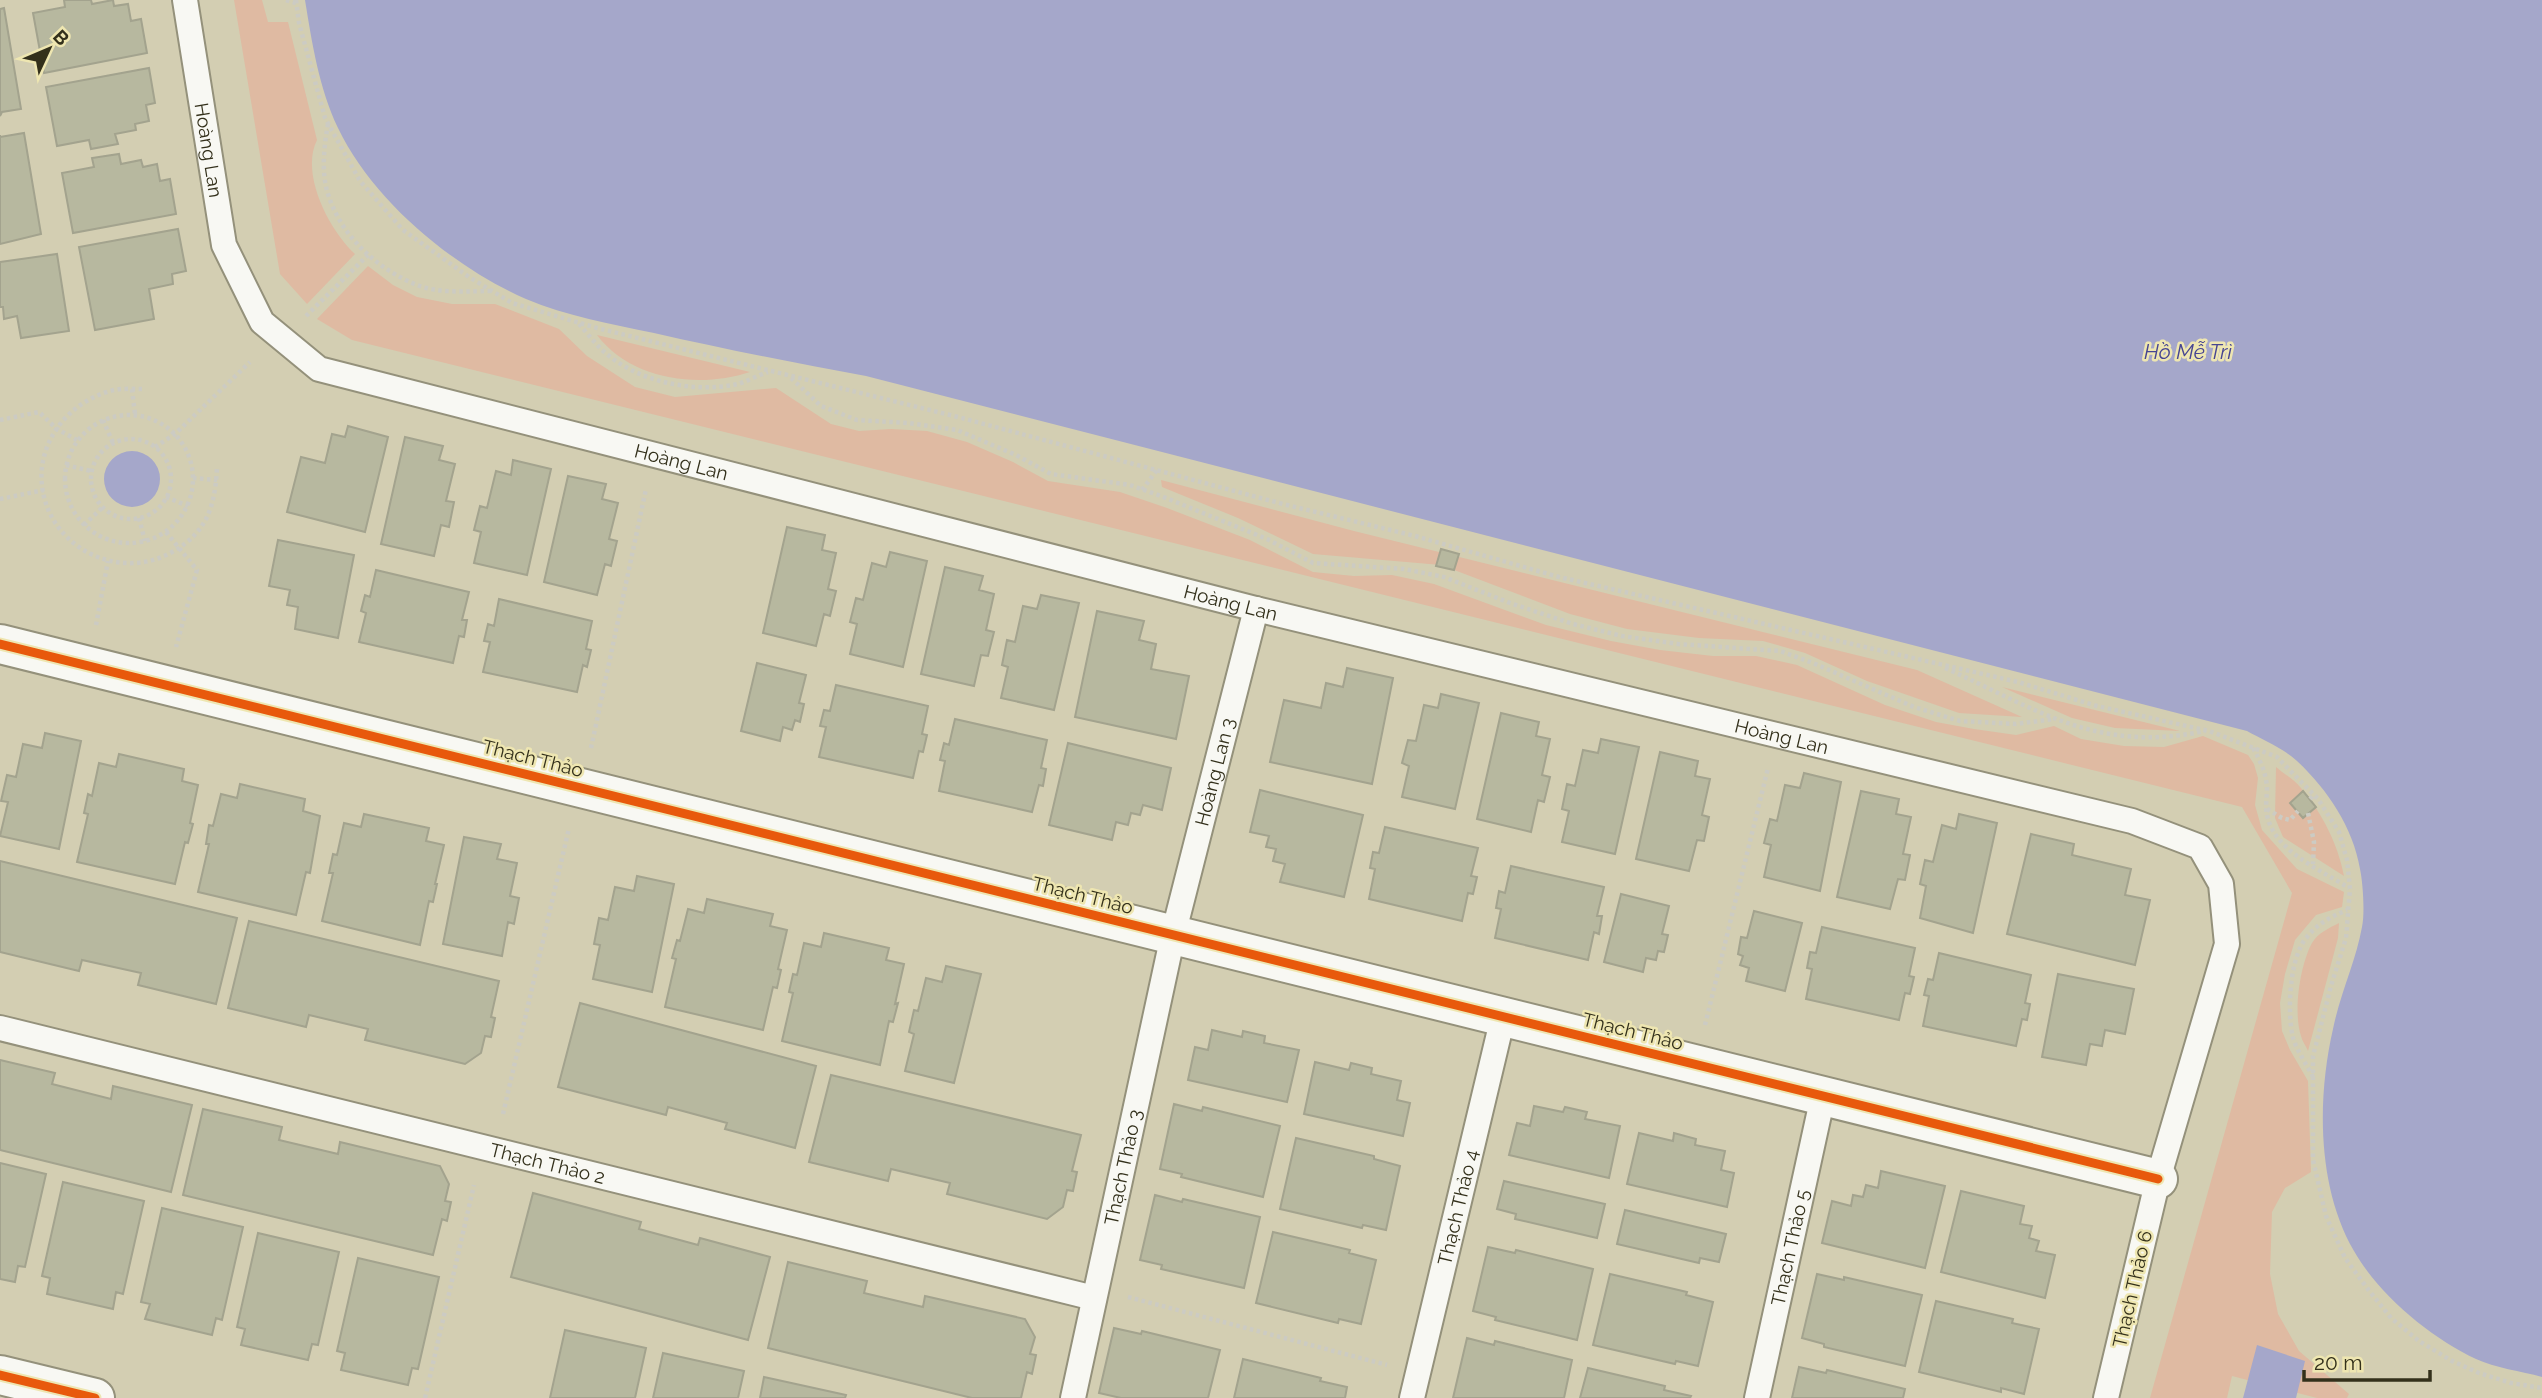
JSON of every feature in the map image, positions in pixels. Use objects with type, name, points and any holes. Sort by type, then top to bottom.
[{"type":"street","name":"Thạch Thảo","points":[[0,644],[2158,1180]]},
{"type":"street","points":[[0,1375],[95,1398]]},
{"type":"lane","name":"Hoàng Lan","points":[[186,0],[224,245],[261,322],[319,369],[1256,609],[2132,821],[2200,847],[2221,884],[2227,944],[2158,1180]]},
{"type":"lane","name":"Hoàng Lan 3","points":[[1173,935],[1256,609]]},
{"type":"lane","name":"Thạch Thảo 3","points":[[1073,1398],[1173,935]]},
{"type":"lane","name":"Thạch Thảo 4","points":[[1412,1398],[1503,1017]]},
{"type":"lane","name":"Thạch Thảo 2","points":[[0,1028],[1094,1298]]},
{"type":"lane","name":"Thạch Thảo 5","points":[[1757,1398],[1823,1096]]},
{"type":"lane","name":"Thạch Thảo 6","points":[[2106,1398],[2158,1180]]},
{"type":"path","points":[[286,0],[296,3]]},
{"type":"path","points":[[328,124],[324,148],[327,193],[343,226],[368,255],[419,286],[494,292]]},
{"type":"path","points":[[298,324],[368,255]]},
{"type":"path","points":[[577,322],[603,351],[641,374],[671,385],[702,387],[738,384],[769,371]]},
{"type":"path","points":[[155,447],[175,434],[250,362]]},
{"type":"path","points":[[789,376],[821,406],[857,421],[908,423],[957,430],[1016,455],[1051,474],[1130,485],[1267,539],[1313,564],[1404,569],[1444,576],[1510,603],[1573,624],[1622,636],[1678,644],[1780,651],[1914,707],[1960,721],[2016,724],[2054,719]]},
{"type":"path","points":[[132,389],[135,414]]},
{"type":"path","points":[[142,389],[113,390],[86,399],[65,417],[49,441],[42,469],[44,498],[55,523],[76,546],[108,561],[129,565],[159,560],[185,546],[204,524],[215,497],[217,468]]},
{"type":"path","points":[[0,420],[39,412],[57,429],[77,439]]},
{"type":"path","points":[[135,414],[156,421],[175,434],[187,450],[193,470],[193,491],[188,506],[174,527],[136,543],[116,542],[96,535],[84,525],[69,503],[64,481],[66,465],[77,439],[103,420],[135,414]]},
{"type":"path","points":[[103,420],[113,443]]},
{"type":"path","points":[[130,439],[143,440],[155,447],[164,456],[171,481],[162,505],[139,518],[114,515],[95,497],[91,484],[91,471],[97,458],[113,443],[130,439]]},
{"type":"path","points":[[66,465],[91,471]]},
{"type":"path","points":[[1142,490],[1157,470]]},
{"type":"path","points":[[193,478],[217,480]]},
{"type":"path","points":[[591,748],[647,485]]},
{"type":"path","points":[[0,499],[44,490]]},
{"type":"path","points":[[166,497],[188,506]]},
{"type":"path","points":[[84,525],[103,507]]},
{"type":"path","points":[[139,518],[145,541]]},
{"type":"path","points":[[166,532],[197,570],[176,649]]},
{"type":"path","points":[[95,630],[108,561]]},
{"type":"path","points":[[1934,664],[2080,729],[2130,737],[2178,737],[2209,731]]},
{"type":"path","points":[[2253,748],[2264,767],[2267,784],[2266,814],[2274,835],[2287,849],[2350,889]]},
{"type":"path","points":[[1703,1034],[1769,764]]},
{"type":"path","points":[[2310,799],[2315,794]]},
{"type":"path","points":[[2266,808],[2290,820],[2298,811]]},
{"type":"path","points":[[2308,813],[2314,842],[2313,864]]},
{"type":"path","points":[[503,1114],[569,827]]},
{"type":"path","points":[[2313,1078],[2294,1041],[2290,990],[2304,939],[2323,921],[2348,910]]},
{"type":"path","points":[[425,1398],[474,1185]]},
{"type":"path","points":[[1121,1295],[1387,1365]]},
{"type":"shaded area","points":[[234,0],[262,0],[268,22],[288,22],[317,140],[312,169],[315,185],[327,216],[345,244],[355,254],[307,304],[280,274]]},
{"type":"shaded area","points":[[368,266],[393,285],[417,297],[452,304],[495,304],[559,329],[587,356],[635,387],[675,397],[776,388],[831,424],[859,431],[927,431],[967,442],[1048,481],[1120,492],[1167,508],[1250,540],[1313,572],[1354,576],[1392,575],[1434,584],[1546,625],[1611,641],[1713,656],[1756,656],[1797,665],[1885,705],[1936,722],[2016,735],[2054,726],[2081,739],[2124,746],[2164,747],[2203,736],[2248,755],[2258,778],[2255,805],[2262,830],[2297,869],[2344,892],[2342,907],[2316,915],[2295,940],[2285,974],[2280,1003],[2282,1031],[2308,1081],[2311,1172],[2285,1188],[2272,1212],[2270,1274],[2278,1314],[2299,1351],[2349,1394],[2347,1398],[2317,1398],[2232,1376],[2227,1398],[2150,1398],[2292,893],[2242,807],[352,340],[317,319]]},
{"type":"shaded area","points":[[597,335],[750,372],[709,380],[667,377],[628,362],[611,350]]},
{"type":"shaded area","points":[[1161,480],[1354,531],[1917,670],[2022,717],[1959,713],[1867,681],[1805,653],[1763,641],[1699,638],[1627,629],[1570,614],[1441,565],[1313,554],[1238,518],[1162,487]]},
{"type":"shaded area","points":[[2002,687],[2180,731],[2115,728],[2072,718]]},
{"type":"shaded area","points":[[2276,767],[2299,785],[2316,808],[2333,841],[2344,876],[2283,837],[2275,818]]},
{"type":"shaded area","points":[[2339,923],[2338,938],[2308,1051],[2302,1038],[2298,1014],[2304,963],[2314,939]]},
{"type":"water","name":"Hồ Mễ Trì","points":[[305,0],[2542,0],[2542,1377],[2483,1362],[2424,1327],[2407,1314],[2377,1283],[2354,1251],[2342,1226],[2327,1171],[2324,1084],[2336,1016],[2362,927],[2362,882],[2357,853],[2337,810],[2308,772],[2279,748],[2247,731],[866,376],[605,323],[541,305],[498,285],[444,250],[394,206],[372,181],[353,155],[331,113],[317,65]]},
{"type":"water","points":[[132,451],[143,453],[152,459],[158,468],[158,490],[152,499],[143,505],[132,507],[121,505],[112,499],[106,490],[104,479],[106,468],[112,459],[121,453]]},
{"type":"water","points":[[2257,1345],[2305,1361],[2296,1398],[2243,1398]]},
{"type":"building","points":[[64,0],[91,0],[92,4],[113,0],[114,6],[128,4],[131,21],[141,19],[147,53],[44,73],[33,13],[65,7]]},
{"type":"building","points":[[4,8],[21,109],[2,112],[0,116],[0,9]]},
{"type":"building","points":[[149,68],[155,103],[146,105],[149,121],[135,124],[136,130],[115,134],[118,144],[91,149],[89,140],[57,146],[46,87]]},
{"type":"building","points":[[24,133],[41,234],[0,244],[0,137]]},
{"type":"building","points":[[119,154],[121,164],[141,160],[143,167],[157,164],[160,181],[170,179],[176,214],[73,233],[62,173],[94,167],[92,158]]},
{"type":"building","points":[[178,229],[186,271],[172,274],[173,284],[149,289],[154,319],[95,330],[79,247]]},
{"type":"building","points":[[57,254],[69,331],[21,338],[17,316],[4,319],[3,307],[0,307],[0,262]]},
{"type":"building","points":[[348,426],[388,437],[365,532],[287,512],[301,457],[325,463],[332,434],[345,437]]},
{"type":"building","points":[[405,437],[443,446],[439,460],[455,464],[446,501],[454,502],[449,527],[441,525],[434,556],[381,544]]},
{"type":"building","points":[[513,460],[551,469],[527,575],[474,563],[481,532],[474,530],[480,506],[487,508],[496,471],[511,475]]},
{"type":"building","points":[[568,476],[606,484],[602,499],[618,503],[609,539],[617,541],[611,566],[605,564],[597,595],[544,582]]},
{"type":"building","points":[[787,527],[825,535],[822,550],[836,553],[828,589],[836,591],[830,616],[824,614],[816,646],[763,633]]},
{"type":"building","points":[[278,540],[354,555],[338,638],[295,629],[298,607],[287,605],[290,590],[269,586]]},
{"type":"building","points":[[1441,549],[1459,554],[1454,570],[1436,566]]},
{"type":"building","points":[[890,552],[927,561],[903,667],[850,654],[857,624],[850,622],[856,598],[863,600],[872,563],[886,567]]},
{"type":"building","points":[[945,567],[983,576],[979,590],[994,594],[986,630],[994,632],[988,656],[981,655],[974,686],[921,674]]},
{"type":"building","points":[[376,570],[469,592],[462,620],[467,620],[464,637],[459,636],[453,663],[359,642],[366,613],[361,611],[365,595],[370,597]]},
{"type":"building","points":[[1041,595],[1079,603],[1054,710],[1001,698],[1008,667],[1002,665],[1007,640],[1015,642],[1023,606],[1037,609]]},
{"type":"building","points":[[499,599],[592,621],[586,649],[591,650],[587,667],[583,665],[577,692],[483,672],[490,642],[484,641],[488,624],[494,626]]},
{"type":"building","points":[[1097,611],[1144,621],[1139,640],[1156,644],[1151,669],[1189,676],[1176,739],[1075,717]]},
{"type":"building","points":[[757,663],[806,675],[799,703],[804,704],[800,722],[795,720],[792,730],[783,727],[780,741],[741,731]]},
{"type":"building","points":[[1347,668],[1393,678],[1372,784],[1270,762],[1284,700],[1321,708],[1326,683],[1343,687]]},
{"type":"building","points":[[836,685],[928,706],[922,734],[927,735],[923,752],[919,751],[913,778],[819,757],[826,727],[820,726],[824,710],[830,711]]},
{"type":"building","points":[[1441,694],[1479,703],[1455,809],[1402,797],[1409,766],[1402,763],[1408,740],[1416,741],[1424,705],[1438,708]]},
{"type":"building","points":[[1501,713],[1539,722],[1536,736],[1550,739],[1542,775],[1550,777],[1544,802],[1538,800],[1531,832],[1477,819]]},
{"type":"building","points":[[955,719],[1047,740],[1041,768],[1046,769],[1043,786],[1039,785],[1032,812],[939,791],[945,761],[940,760],[944,743],[949,745]]},
{"type":"building","points":[[45,733],[81,741],[59,849],[0,836],[8,802],[1,801],[7,775],[16,777],[23,744],[42,748]]},
{"type":"building","points":[[1601,739],[1639,747],[1615,854],[1562,842],[1569,811],[1562,809],[1567,784],[1575,786],[1583,750],[1598,753]]},
{"type":"building","points":[[1068,743],[1171,768],[1162,810],[1143,805],[1140,815],[1131,813],[1128,825],[1116,822],[1112,840],[1049,825]]},
{"type":"building","points":[[1660,752],[1698,761],[1695,776],[1710,779],[1702,815],[1709,817],[1704,841],[1697,840],[1689,871],[1636,859]]},
{"type":"building","points":[[119,754],[184,769],[182,781],[198,785],[190,823],[193,824],[188,843],[185,842],[175,884],[77,862],[88,814],[84,813],[88,794],[92,796],[99,763],[116,767]]},
{"type":"building","points":[[1804,773],[1841,782],[1820,891],[1764,877],[1771,845],[1764,843],[1770,819],[1777,821],[1785,785],[1800,788]]},
{"type":"building","points":[[240,784],[305,799],[303,811],[320,816],[310,873],[306,872],[296,915],[198,892],[209,844],[206,844],[209,825],[213,826],[221,794],[237,798]]},
{"type":"building","points":[[1260,790],[1363,815],[1344,897],[1280,882],[1285,864],[1273,861],[1276,849],[1266,847],[1269,836],[1250,832]]},
{"type":"building","points":[[1861,791],[1899,799],[1896,814],[1911,817],[1903,854],[1910,855],[1905,880],[1898,879],[1890,909],[1837,897]]},
{"type":"building","points":[[2303,791],[2316,807],[2303,818],[2290,803]]},
{"type":"building","points":[[364,814],[429,828],[426,841],[444,845],[433,902],[429,901],[420,945],[322,921],[333,873],[329,873],[333,854],[337,855],[344,823],[361,827]]},
{"type":"building","points":[[1959,814],[1997,823],[1973,933],[1920,918],[1926,886],[1920,884],[1925,860],[1933,862],[1942,825],[1956,829]]},
{"type":"building","points":[[1385,827],[1478,848],[1471,876],[1477,877],[1473,894],[1468,893],[1462,921],[1369,899],[1375,869],[1370,868],[1373,852],[1379,853]]},
{"type":"building","points":[[2031,834],[2074,844],[2072,855],[2131,869],[2125,895],[2150,900],[2135,965],[2007,934]]},
{"type":"building","points":[[464,837],[501,844],[497,859],[517,863],[510,896],[519,898],[514,924],[508,922],[502,956],[443,944]]},
{"type":"building","points":[[0,861],[237,918],[216,1004],[138,985],[141,973],[82,960],[79,971],[0,952]]},
{"type":"building","points":[[1511,866],[1604,887],[1597,916],[1602,916],[1599,934],[1594,932],[1588,960],[1495,938],[1501,909],[1496,908],[1499,891],[1505,893]]},
{"type":"building","points":[[637,876],[674,884],[652,992],[593,979],[600,945],[594,944],[599,918],[608,920],[615,887],[634,891]]},
{"type":"building","points":[[1621,894],[1669,906],[1662,934],[1668,935],[1664,952],[1658,951],[1656,960],[1646,958],[1643,972],[1604,962]]},
{"type":"building","points":[[707,899],[773,914],[770,926],[787,930],[778,969],[781,970],[777,988],[773,987],[763,1030],[665,1007],[676,959],[672,958],[677,940],[680,941],[688,909],[704,913]]},
{"type":"building","points":[[1754,911],[1802,923],[1785,991],[1746,981],[1749,968],[1740,965],[1743,956],[1738,954],[1741,937],[1747,938]]},
{"type":"building","points":[[249,921],[499,981],[491,1017],[495,1018],[491,1037],[485,1036],[481,1053],[465,1064],[365,1040],[368,1029],[309,1015],[306,1027],[228,1008]]},
{"type":"building","points":[[1822,927],[1915,948],[1909,976],[1914,977],[1910,994],[1905,993],[1899,1020],[1806,999],[1812,969],[1807,968],[1810,952],[1816,953]]},
{"type":"building","points":[[824,933],[889,948],[886,960],[904,964],[895,1004],[898,1003],[893,1022],[889,1021],[880,1065],[782,1041],[793,993],[789,992],[793,974],[797,975],[804,943],[821,947]]},
{"type":"building","points":[[1939,953],[2031,975],[2025,1003],[2030,1004],[2027,1020],[2022,1019],[2016,1046],[1923,1026],[1929,996],[1924,995],[1928,979],[1933,980]]},
{"type":"building","points":[[946,966],[981,974],[954,1083],[905,1071],[914,1034],[909,1032],[914,1010],[918,1011],[926,978],[942,982]]},
{"type":"building","points":[[2058,974],[2134,989],[2125,1034],[2105,1030],[2102,1046],[2090,1044],[2086,1065],[2042,1057]]},
{"type":"building","points":[[580,1003],[816,1066],[795,1148],[725,1129],[727,1123],[668,1107],[666,1115],[558,1087]]},
{"type":"building","points":[[1212,1030],[1242,1037],[1243,1031],[1265,1036],[1264,1043],[1299,1050],[1287,1102],[1188,1080],[1195,1047],[1208,1050]]},
{"type":"building","points":[[0,1060],[55,1073],[52,1084],[111,1099],[113,1086],[192,1105],[171,1192],[0,1150]]},
{"type":"building","points":[[1315,1062],[1349,1070],[1351,1063],[1372,1068],[1371,1074],[1401,1081],[1397,1100],[1410,1103],[1403,1136],[1304,1114]]},
{"type":"building","points":[[831,1075],[1081,1135],[1072,1171],[1077,1172],[1073,1191],[1067,1190],[1063,1207],[1047,1219],[947,1194],[950,1183],[891,1169],[888,1181],[809,1162]]},
{"type":"building","points":[[1174,1104],[1202,1111],[1203,1107],[1280,1126],[1263,1197],[1181,1177],[1182,1174],[1160,1169]]},
{"type":"building","points":[[1534,1106],[1563,1112],[1565,1107],[1587,1112],[1585,1119],[1620,1126],[1609,1178],[1509,1155],[1517,1123],[1530,1126]]},
{"type":"building","points":[[203,1109],[282,1127],[279,1140],[338,1154],[340,1142],[440,1166],[449,1184],[445,1201],[451,1202],[447,1221],[442,1219],[433,1255],[183,1195]]},
{"type":"building","points":[[1639,1133],[1673,1141],[1674,1133],[1696,1139],[1695,1145],[1725,1151],[1721,1170],[1734,1173],[1727,1207],[1627,1184]]},
{"type":"building","points":[[1296,1138],[1374,1156],[1374,1159],[1400,1166],[1386,1230],[1363,1225],[1362,1228],[1280,1209]]},
{"type":"building","points":[[0,1163],[46,1174],[25,1267],[18,1266],[15,1282],[0,1279]]},
{"type":"building","points":[[1881,1171],[1945,1186],[1925,1268],[1822,1243],[1832,1201],[1851,1206],[1853,1195],[1863,1197],[1866,1185],[1878,1188]]},
{"type":"building","points":[[1504,1181],[1605,1204],[1597,1238],[1515,1219],[1516,1214],[1497,1209]]},
{"type":"building","points":[[63,1182],[144,1201],[123,1294],[116,1292],[113,1309],[47,1294],[50,1278],[42,1276]]},
{"type":"building","points":[[1961,1191],[2024,1206],[2020,1224],[2032,1226],[2029,1238],[2039,1241],[2036,1251],[2055,1255],[2045,1298],[1941,1272]]},
{"type":"building","points":[[533,1193],[641,1222],[639,1229],[698,1245],[700,1238],[770,1257],[748,1340],[511,1277]]},
{"type":"building","points":[[1155,1195],[1260,1217],[1244,1288],[1161,1269],[1162,1265],[1140,1260]]},
{"type":"building","points":[[162,1208],[243,1227],[222,1320],[216,1318],[212,1335],[145,1319],[150,1304],[141,1302]]},
{"type":"building","points":[[1625,1210],[1726,1234],[1719,1262],[1700,1258],[1699,1263],[1617,1244]]},
{"type":"building","points":[[1273,1232],[1350,1250],[1349,1253],[1376,1260],[1361,1324],[1339,1319],[1338,1323],[1256,1303]]},
{"type":"building","points":[[258,1233],[339,1252],[318,1345],[312,1344],[308,1360],[241,1345],[245,1329],[237,1327]]},
{"type":"building","points":[[1488,1247],[1515,1253],[1516,1250],[1593,1269],[1577,1340],[1495,1320],[1496,1317],[1473,1311]]},
{"type":"building","points":[[358,1258],[439,1277],[418,1369],[412,1368],[408,1385],[341,1370],[345,1353],[337,1351]]},
{"type":"building","points":[[788,1262],[867,1281],[864,1293],[923,1307],[925,1296],[1025,1319],[1035,1337],[1030,1354],[1036,1355],[1032,1374],[1027,1372],[1021,1398],[972,1398],[768,1348]]},
{"type":"building","points":[[1610,1274],[1687,1292],[1686,1295],[1713,1302],[1698,1366],[1676,1361],[1675,1364],[1593,1345]]},
{"type":"building","points":[[1817,1274],[1844,1280],[1844,1277],[1922,1295],[1905,1366],[1824,1347],[1824,1344],[1802,1338]]},
{"type":"building","points":[[1936,1301],[2013,1319],[2012,1323],[2039,1329],[2024,1394],[2001,1388],[2001,1392],[1919,1372]]},
{"type":"building","points":[[1114,1328],[1141,1334],[1142,1331],[1220,1350],[1208,1398],[1121,1398],[1099,1393]]},
{"type":"building","points":[[565,1330],[646,1348],[635,1398],[550,1398]]},
{"type":"building","points":[[1467,1338],[1494,1345],[1495,1341],[1572,1360],[1564,1398],[1453,1398]]},
{"type":"building","points":[[663,1353],[744,1371],[738,1398],[653,1398]]},
{"type":"building","points":[[1243,1359],[1347,1387],[1345,1398],[1234,1398]]},
{"type":"building","points":[[1799,1367],[1826,1373],[1827,1370],[1905,1389],[1903,1398],[1792,1398]]},
{"type":"building","points":[[1588,1368],[1665,1386],[1664,1390],[1691,1396],[1580,1398]]},
{"type":"building","points":[[764,1377],[846,1395],[845,1398],[760,1398]]},
{"type":"cycle path","points":[[0,644],[2158,1179]]},
{"type":"cycle path","points":[[0,1375],[95,1398]]}]
